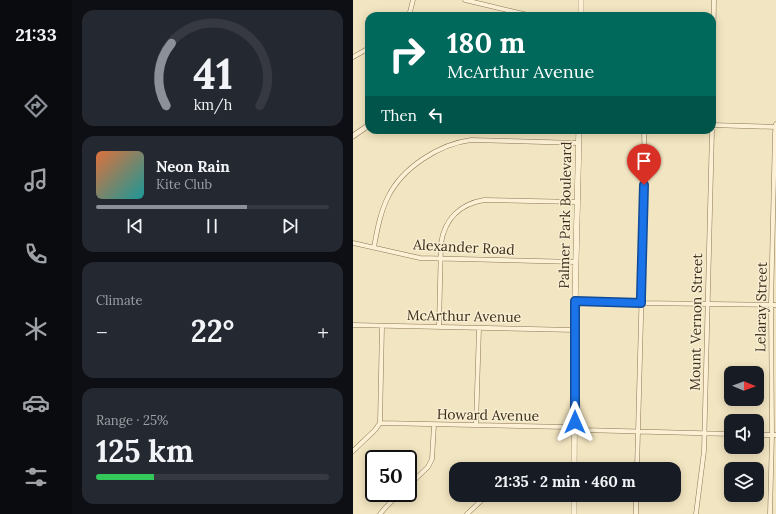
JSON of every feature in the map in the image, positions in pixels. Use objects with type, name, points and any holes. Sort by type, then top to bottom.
[{"type":"main road","points":[[581,0],[581,12]]},
{"type":"main road","name":"Palmer Park Boulevard","points":[[575,462],[575,301],[579,134]]},
{"type":"main road","points":[[574,502],[574,514]]},
{"type":"street","points":[[410,12],[413,0]]},
{"type":"street","points":[[465,0],[515,12]]},
{"type":"street","points":[[714,0],[714,12]]},
{"type":"street","points":[[353,57],[365,50]]},
{"type":"street","points":[[716,125],[776,126]]},
{"type":"street","name":"Lelaray Street","points":[[770,514],[774,435],[774,242],[776,126]]},
{"type":"street","points":[[353,136],[365,128]]},
{"type":"street","points":[[637,462],[645,170],[644,134]]},
{"type":"street","name":"Mount Vernon Street","points":[[695,514],[704,451],[712,134]]},
{"type":"street","points":[[373,247],[381,213],[393,188],[415,165],[441,149],[471,140],[579,143]]},
{"type":"street","points":[[439,326],[440,259],[442,235],[453,216],[463,207],[476,201],[490,200],[577,202]]},
{"type":"street","name":"Alexander Road","points":[[353,243],[419,258],[576,262]]},
{"type":"street","points":[[575,301],[774,305]]},
{"type":"street","name":"McArthur Avenue","points":[[353,325],[575,330]]},
{"type":"street","points":[[353,451],[375,430],[380,423],[382,326]]},
{"type":"street","points":[[476,425],[479,328]]},
{"type":"street","name":"Howard Avenue","points":[[380,423],[724,434]]},
{"type":"street","points":[[417,477],[428,466],[432,459],[434,425]]},
{"type":"street","points":[[380,514],[391,502]]},
{"type":"street","points":[[467,514],[480,502]]},
{"type":"street","points":[[636,502],[636,514]]},
{"type":"route","points":[[575,422],[575,301],[641,303],[644,185]]}]
